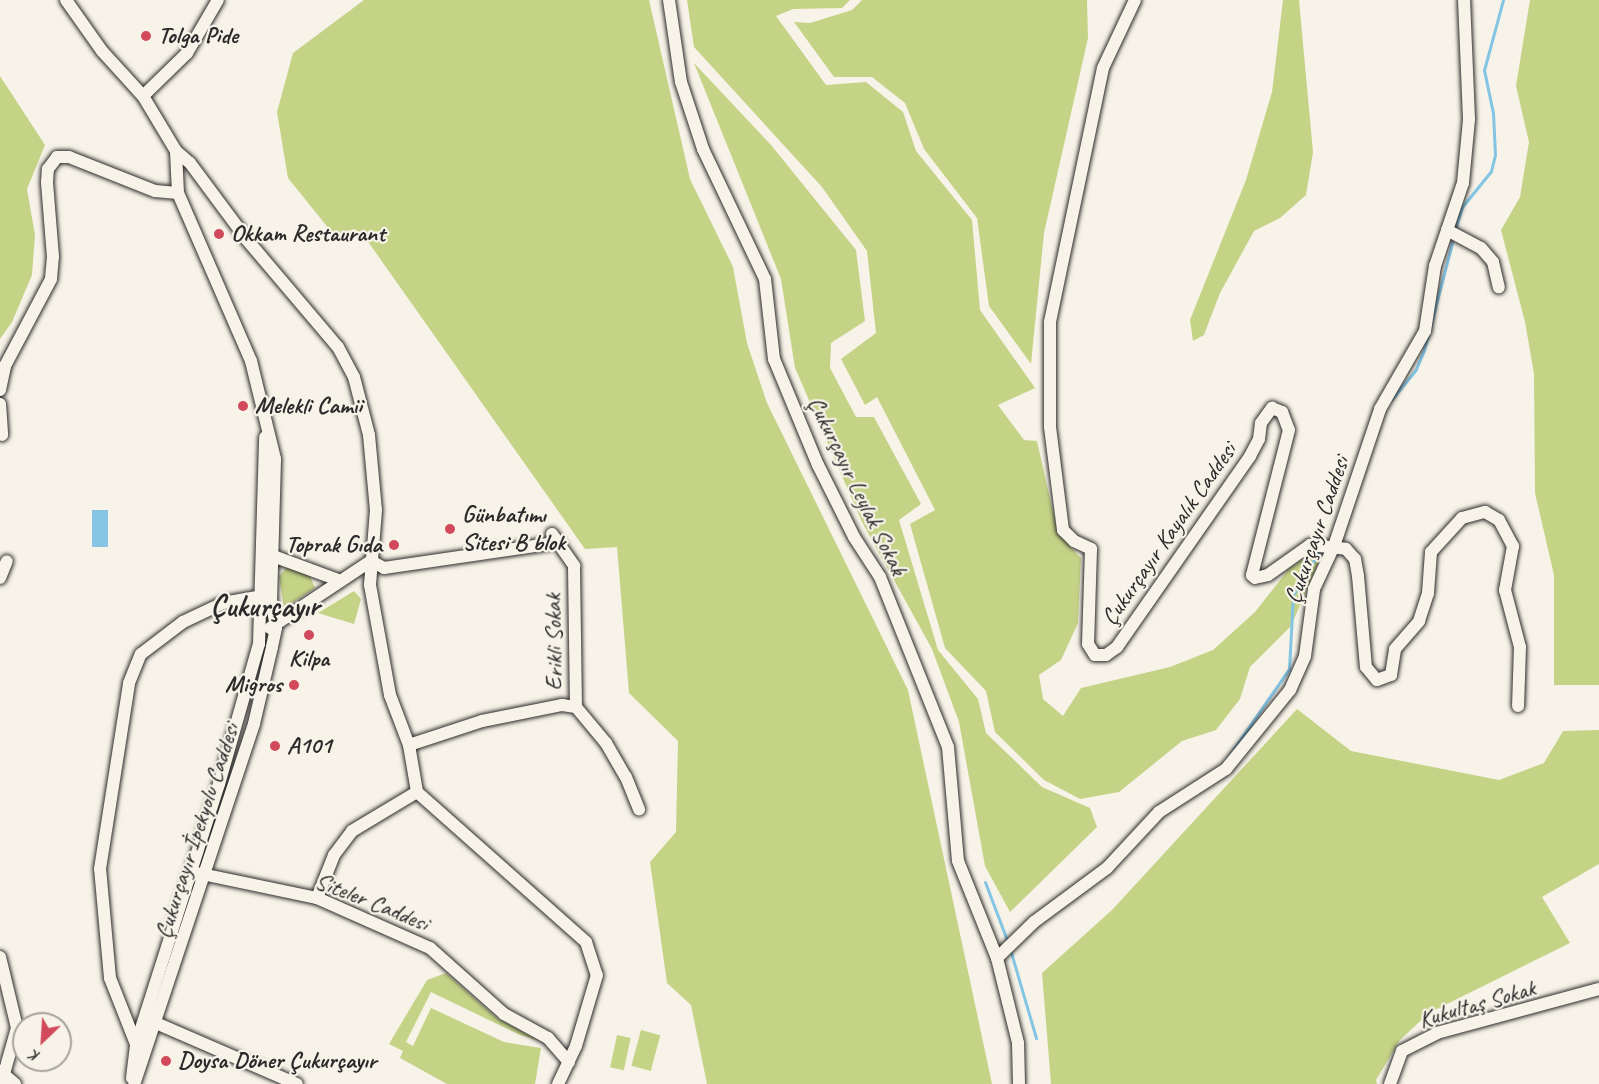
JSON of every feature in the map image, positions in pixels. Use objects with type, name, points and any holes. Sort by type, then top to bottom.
[{"type":"street","name":"Çukurçayır İpekyolu Caddesi","points":[[66,0],[102,51],[143,96],[176,152],[178,193],[251,361],[265,408],[275,459],[271,599],[276,628],[254,724],[157,1023],[133,1084]]},
{"type":"street","points":[[143,96],[187,53],[218,0]]},
{"type":"street","name":"Çukurçayır Leylak Sokak","points":[[669,0],[681,82],[703,148],[765,279],[774,359],[818,465],[854,537],[880,577],[948,747],[958,861],[1000,954],[1018,1043],[1019,1084]]},
{"type":"street","name":"Çukurçayır Kayalık Caddesi","points":[[1135,0],[1103,68],[1050,322],[1050,427],[1063,530],[1074,541],[1091,549],[1088,644],[1095,655],[1106,655],[1117,647],[1250,456],[1259,439],[1262,423],[1272,408],[1282,412],[1289,430],[1252,575],[1255,578],[1268,576],[1310,545],[1334,546]]},
{"type":"street","name":"Çukurçayır Caddesi","points":[[1000,954],[1015,939],[1107,868],[1159,812],[1226,769],[1290,690],[1305,656],[1314,589],[1334,546],[1380,409],[1425,331],[1435,266],[1463,183],[1469,119],[1464,0]]},
{"type":"street","points":[[176,152],[190,163],[248,241],[338,347],[354,377],[364,409],[376,510],[370,585],[390,695],[409,745],[417,792],[586,942],[597,975],[589,1010],[558,1084]]},
{"type":"street","points":[[0,390],[3,369],[51,279],[53,257],[47,182],[48,169],[57,158],[69,157],[155,191],[178,193]]},
{"type":"street","points":[[1447,230],[1481,248],[1493,262],[1500,287]]},
{"type":"street","points":[[0,404],[2,435]]},
{"type":"street","name":"Çukurçayır İpekyolu Caddesi","points":[[133,1084],[136,1044],[239,718],[261,629],[258,597],[265,408]]},
{"type":"street","points":[[1334,546],[1346,549],[1355,559],[1366,667],[1377,680],[1391,675],[1395,649],[1419,621],[1428,593],[1431,552],[1445,532],[1473,513],[1485,512],[1498,520],[1513,546],[1505,590],[1520,647],[1518,706]]},
{"type":"street","name":"Erikli Sokak","points":[[371,561],[384,568],[550,539],[574,566],[576,707],[606,743],[626,777],[639,810]]},
{"type":"street","points":[[273,556],[341,581]]},
{"type":"street","points":[[0,578],[7,561]]},
{"type":"street","points":[[261,629],[276,628],[371,561]]},
{"type":"street","points":[[136,1044],[110,978],[100,869],[129,683],[141,654],[183,622],[223,603],[258,597]]},
{"type":"street","points":[[409,745],[482,721],[562,705],[576,707]]},
{"type":"street","points":[[317,898],[334,855],[352,831],[417,792]]},
{"type":"street","name":"Siteler Caddesi","points":[[191,871],[317,898],[430,948],[504,1014],[548,1038],[569,1062]]},
{"type":"street","points":[[0,957],[17,1028],[2,1077],[15,1084]]},
{"type":"street","name":"Kukultaş Sokak","points":[[1390,1084],[1402,1051],[1437,1033],[1599,989]]},
{"type":"street","points":[[144,1017],[297,1084]]},
{"type":"green space","points":[[364,0],[649,0],[690,179],[733,267],[747,343],[767,403],[908,690],[992,1084],[707,1084],[691,1005],[667,983],[650,862],[676,832],[678,741],[629,693],[617,547],[585,549],[369,243],[355,229],[334,235],[288,178],[277,112],[293,53]]},
{"type":"green space","points":[[687,0],[850,0],[842,8],[793,9],[776,16],[826,85],[866,82],[903,112],[916,151],[972,220],[980,310],[1035,388],[998,405],[1024,440],[1037,441],[1058,534],[1081,558],[1078,623],[1061,660],[1039,675],[1043,699],[1063,716],[1081,688],[1170,667],[1213,650],[1255,612],[1288,570],[1307,556],[1321,557],[1291,626],[1250,667],[1240,699],[1216,730],[1182,741],[1119,792],[1080,799],[1044,780],[995,732],[986,691],[945,648],[910,524],[935,510],[877,397],[865,405],[841,359],[876,333],[867,251],[822,187],[694,47]]},
{"type":"green space","points":[[862,0],[1087,0],[1088,38],[1044,233],[1031,364],[989,306],[977,218],[924,149],[905,103],[872,77],[834,77],[794,22],[810,23],[852,10]]},
{"type":"green space","points":[[1283,0],[1299,0],[1313,152],[1306,195],[1280,218],[1254,231],[1220,293],[1204,335],[1193,341],[1190,320],[1246,180],[1272,92]]},
{"type":"green space","points":[[1530,0],[1599,0],[1599,685],[1554,685],[1554,575],[1535,493],[1534,374],[1525,322],[1501,230],[1520,197],[1529,142],[1516,86]]},
{"type":"green space","points":[[694,63],[771,145],[856,250],[865,321],[831,343],[830,368],[856,417],[874,417],[921,504],[899,520],[938,650],[978,699],[986,733],[1042,787],[1090,808],[1097,827],[1010,912],[985,866],[959,722],[932,649],[862,522],[795,368],[781,279]]},
{"type":"green space","points":[[0,76],[45,145],[27,189],[35,235],[32,275],[12,322],[0,339]]},
{"type":"green space","points":[[289,563],[308,572],[315,588],[284,608],[279,577]]},
{"type":"green space","points":[[354,591],[361,599],[354,624],[318,613]]},
{"type":"green space","points":[[1297,709],[1351,751],[1499,780],[1544,763],[1563,731],[1599,730],[1599,864],[1542,897],[1570,943],[1429,1013],[1400,1040],[1376,1080],[1377,1084],[1051,1084],[1042,973],[1112,910]]},
{"type":"green space","points":[[446,973],[498,1019],[540,1041],[520,1035],[431,992],[406,1042],[413,1046],[431,1008],[504,1042],[541,1048],[535,1084],[447,1084],[400,1058],[403,1051],[389,1044],[427,980]]},
{"type":"green space","points":[[641,1030],[660,1035],[651,1071],[631,1066]]},
{"type":"green space","points":[[617,1035],[631,1038],[624,1070],[610,1067]]},
{"type":"water","points":[[92,510],[108,510],[108,547],[92,547]]},
{"type":"waterway","points":[[1455,229],[1462,207],[1491,171],[1495,155],[1493,113],[1484,70],[1503,0]]},
{"type":"waterway","points":[[1392,399],[1416,369],[1424,350],[1452,243]]},
{"type":"waterway","points":[[1228,757],[1289,669],[1293,595],[1320,550]]},
{"type":"waterway","points":[[985,882],[1008,943]]},
{"type":"waterway","points":[[1010,949],[1036,1038]]},
{"type":"place","name":"Tolga Pide","points":[[146,36]]},
{"type":"place","name":"Okkam Restaurant","points":[[219,234]]},
{"type":"place","name":"Melekli Camii","points":[[243,406]]},
{"type":"place","name":"Günbatımı Sitesi B blok","points":[[450,529]]},
{"type":"place","name":"Toprak Gıda","points":[[394,545]]},
{"type":"place","name":"Kilpa","points":[[309,635]]},
{"type":"place","name":"Migros","points":[[294,685]]},
{"type":"place","name":"A101","points":[[275,746]]},
{"type":"place","name":"Doysa Döner Çukurçayır","points":[[166,1061]]},
{"type":"district","name":"Çukurçayır","points":[[265,606]]}]
